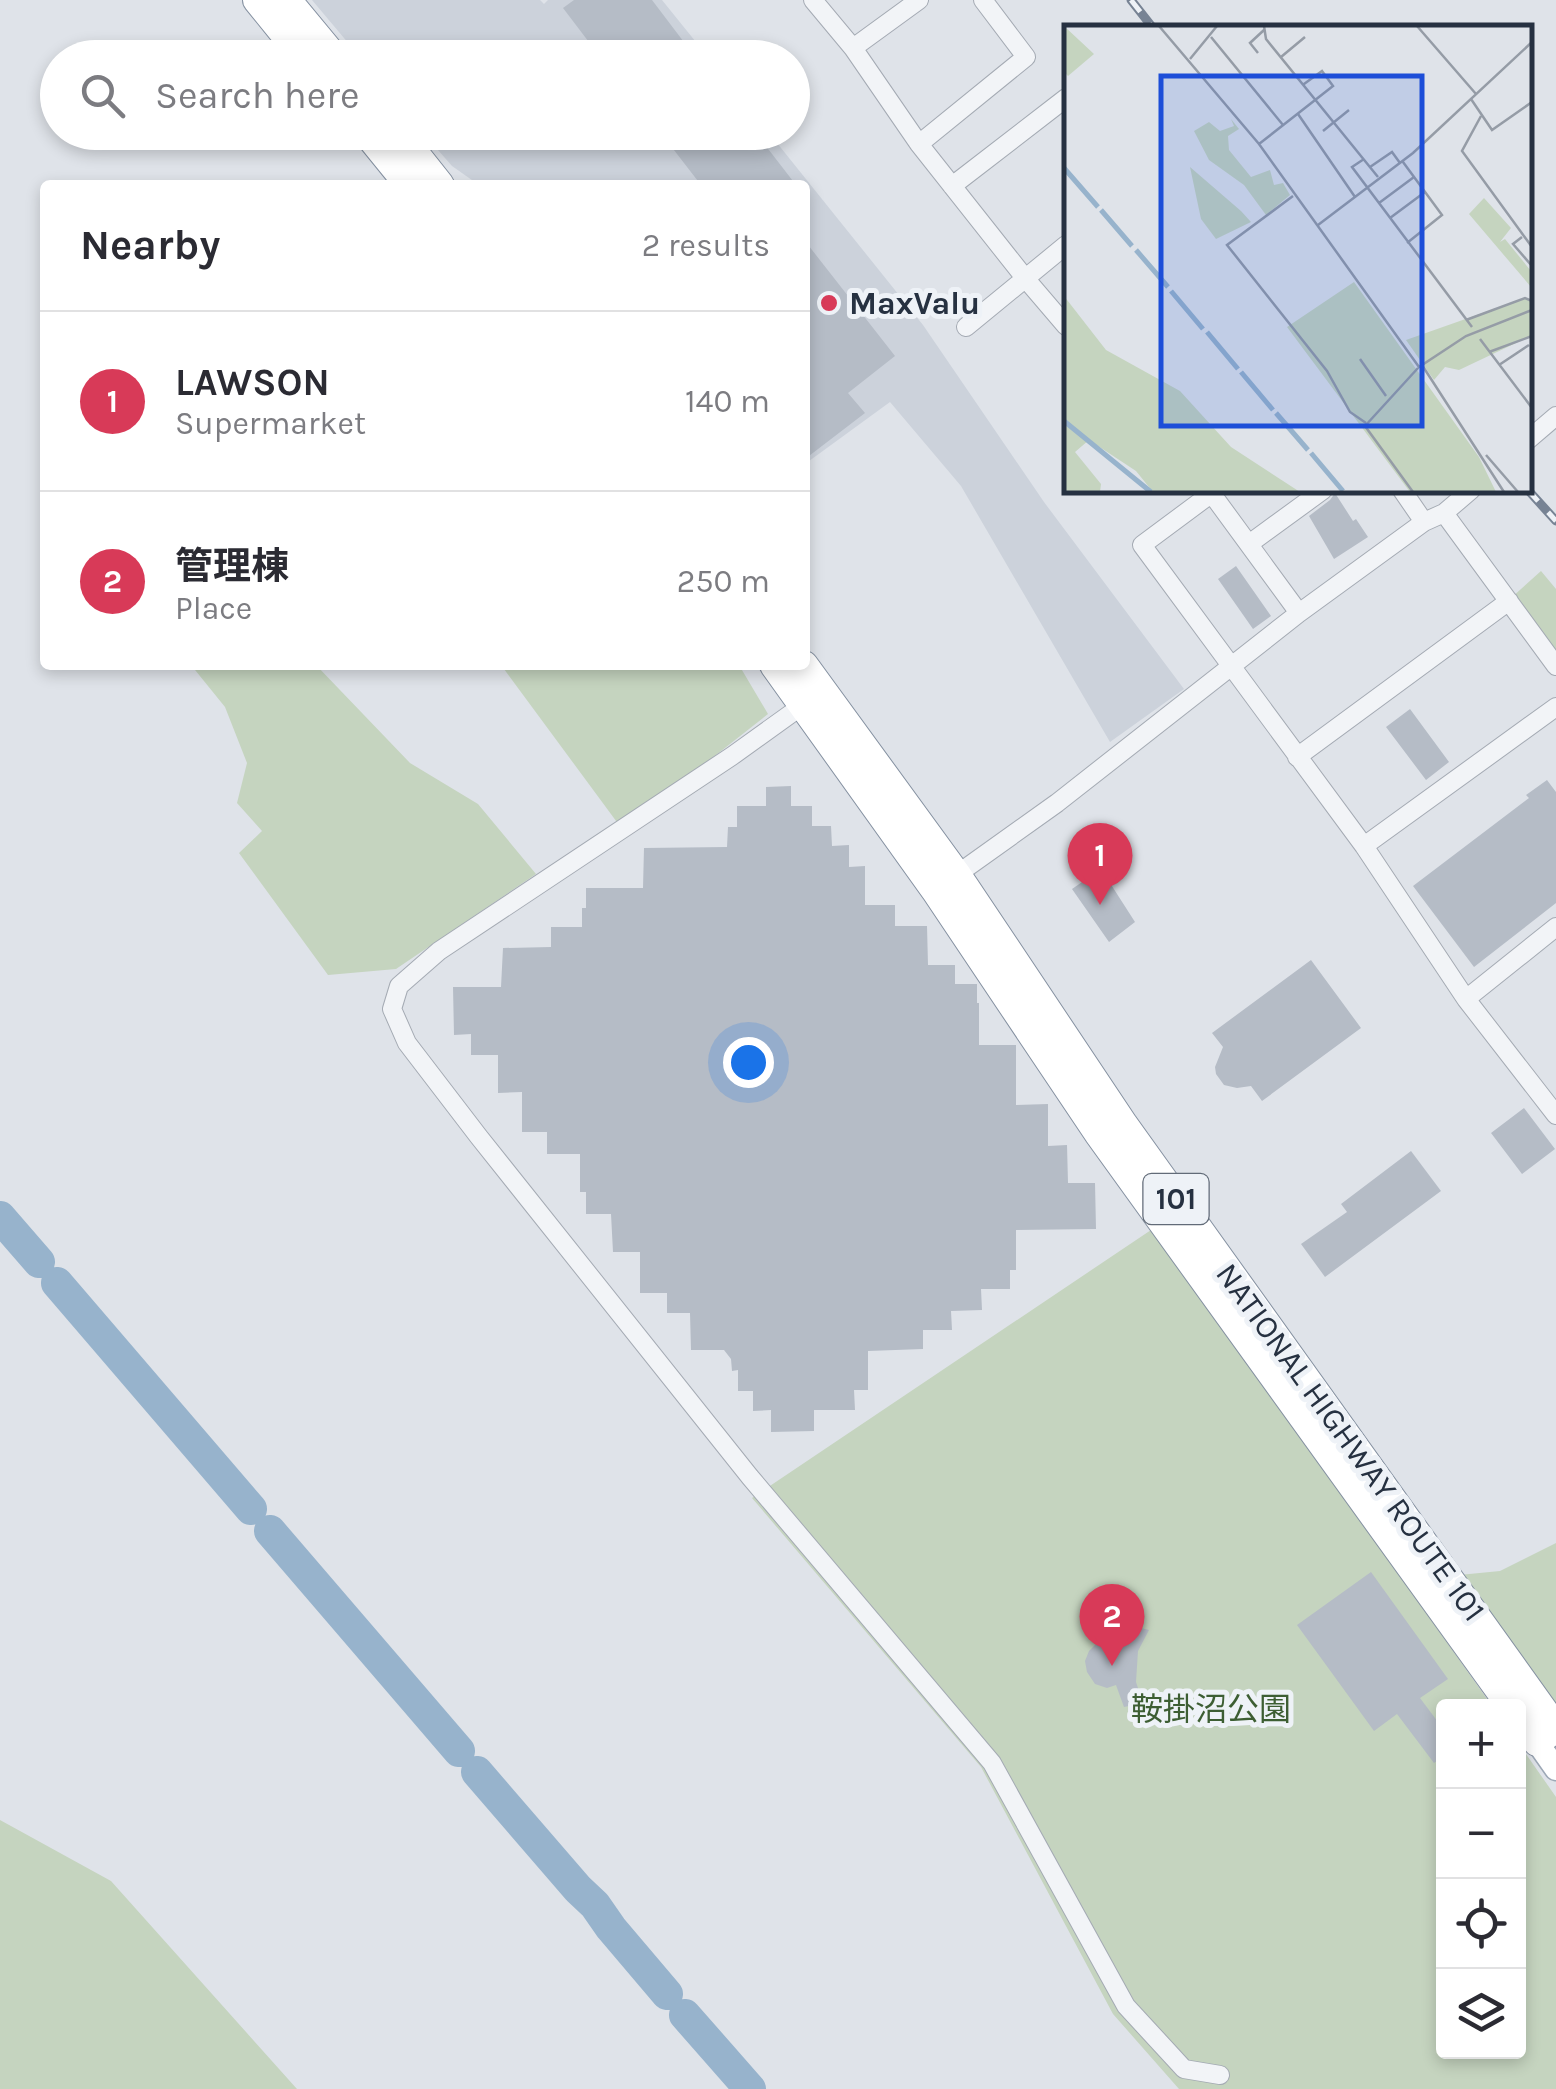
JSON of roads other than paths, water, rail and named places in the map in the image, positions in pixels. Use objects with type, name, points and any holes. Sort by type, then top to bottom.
[{"type":"highway","points":[[256,0],[289,40]]},
{"type":"highway","points":[[287,0],[320,40]]},
{"type":"highway","points":[[381,150],[405,180]]},
{"type":"highway","points":[[412,150],[436,180]]},
{"type":"highway","name":"NATIONAL HIGHWAY ROUTE 101","points":[[778,670],[946,882],[1124,1124],[1546,1735]]},
{"type":"highway","name":"NATIONAL HIGHWAY ROUTE 101","points":[[807,670],[946,882],[1098,1132],[1506,1699]]},
{"type":"main road","points":[[1546,1735],[1556,1769]]},
{"type":"street","points":[[813,0],[853,48],[919,144],[1064,324]]},
{"type":"street","points":[[853,48],[920,0]]},
{"type":"street","points":[[919,144],[1026,57],[983,0]]},
{"type":"street","points":[[952,186],[1064,100]]},
{"type":"street","points":[[966,327],[1064,247]]},
{"type":"street","points":[[1531,437],[1556,416]]},
{"type":"street","points":[[1299,613],[1210,492],[1142,545],[1364,846],[1466,998],[1556,1115]]},
{"type":"street","points":[[1248,544],[1319,492]]},
{"type":"street","points":[[1403,492],[1424,522]]},
{"type":"street","points":[[946,882],[1057,802],[1299,613],[1469,492]]},
{"type":"street","points":[[1444,513],[1556,666]]},
{"type":"street","points":[[1298,757],[1509,601]]},
{"type":"street","points":[[802,705],[428,959],[398,986],[392,1009],[407,1043],[504,1168],[750,1477],[992,1763],[1126,2006],[1184,2069],[1220,2075]]},
{"type":"street","points":[[1364,846],[1556,707]]},
{"type":"street","points":[[1466,998],[1556,928]]},
{"type":"waterway","points":[[0,1217],[39,1262]]},
{"type":"waterway","points":[[57,1283],[251,1509]]},
{"type":"waterway","points":[[270,1531],[459,1751]]},
{"type":"waterway","points":[[477,1772],[595,1905],[667,1994]]},
{"type":"waterway","points":[[685,2015],[750,2089]]},
{"type":"railway","points":[[1131,0],[1151,25]]},
{"type":"railway","points":[[1530,492],[1556,521]]},
{"type":"place","name":"MaxValu","points":[[829,303]]},
{"type":"place","name":"LAWSON","points":[[1100,905]]},
{"type":"place","name":"管理棟","points":[[1112,1666]]},
{"type":"park label","name":"鞍掛沼公園","points":[[1211,1709]]}]
